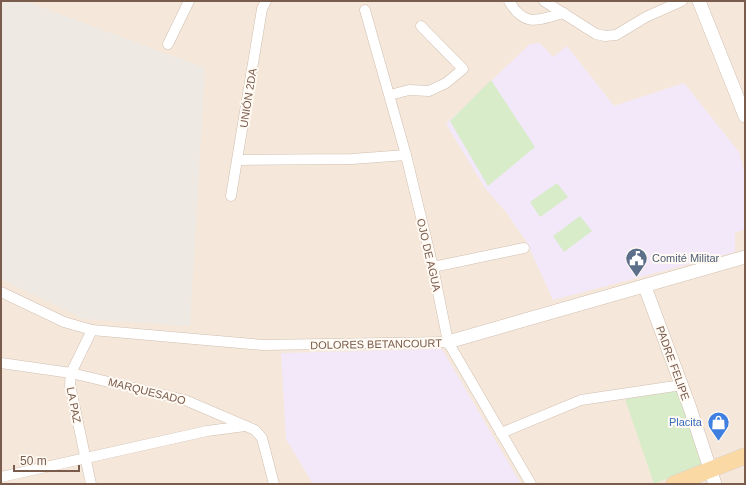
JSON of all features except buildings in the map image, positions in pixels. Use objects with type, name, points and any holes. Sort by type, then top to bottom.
[{"type":"main road","points":[[674,484],[713,477],[745,456]]},
{"type":"street","points":[[168,44],[189,1]]},
{"type":"street","name":"UNIÓN 2DA","points":[[231,196],[262,9],[266,1]]},
{"type":"street","points":[[509,1],[518,14],[524,19],[532,21],[564,13]]},
{"type":"street","points":[[544,1],[596,34],[605,36],[616,35],[646,17],[682,1]]},
{"type":"street","points":[[699,1],[741,95],[745,116]]},
{"type":"street","name":"OJO DE AGUA","points":[[365,10],[406,155],[433,267],[448,342],[531,484]]},
{"type":"street","points":[[390,95],[409,90],[429,91],[446,82],[462,69],[421,26]]},
{"type":"street","points":[[238,160],[352,158],[406,155]]},
{"type":"street","points":[[433,267],[524,248]]},
{"type":"street","name":"DOLORES BETANCOURT","points":[[1,292],[64,322],[92,330],[263,345],[448,342],[645,287],[745,257]]},
{"type":"street","name":"PADRE FELIPE","points":[[645,287],[682,384],[713,477]]},
{"type":"street","name":"LA PAZ","points":[[91,484],[70,385],[71,373],[92,330]]},
{"type":"street","name":"MARQUESADO","points":[[1,363],[71,373],[185,400],[255,430],[262,438],[274,484]]},
{"type":"street","points":[[501,433],[581,400],[682,384]]},
{"type":"street","points":[[1,477],[207,431],[245,426]]},
{"type":"shaded area","points":[[1,1],[745,1],[745,484],[1,484]]},
{"type":"shaded area","points":[[1,1],[25,1],[205,68],[190,326],[84,319],[1,279]]},
{"type":"shaded area","points":[[540,43],[553,57],[567,46],[614,106],[684,83],[739,152],[745,175],[745,229],[735,233],[735,252],[553,300],[526,241],[506,212],[485,188],[446,124],[530,44]]},
{"type":"shaded area","points":[[442,349],[521,484],[313,484],[286,439],[281,353]]},
{"type":"green space","points":[[491,80],[535,147],[488,186],[450,121]]},
{"type":"green space","points":[[557,183],[568,197],[540,217],[530,202]]},
{"type":"green space","points":[[580,216],[592,231],[564,252],[553,236]]},
{"type":"green space","points":[[677,391],[704,464],[654,484],[625,399]]},
{"type":"place","name":"Comité Militar","points":[[637,278]]},
{"type":"place","name":"Placita","points":[[718,442]]}]
